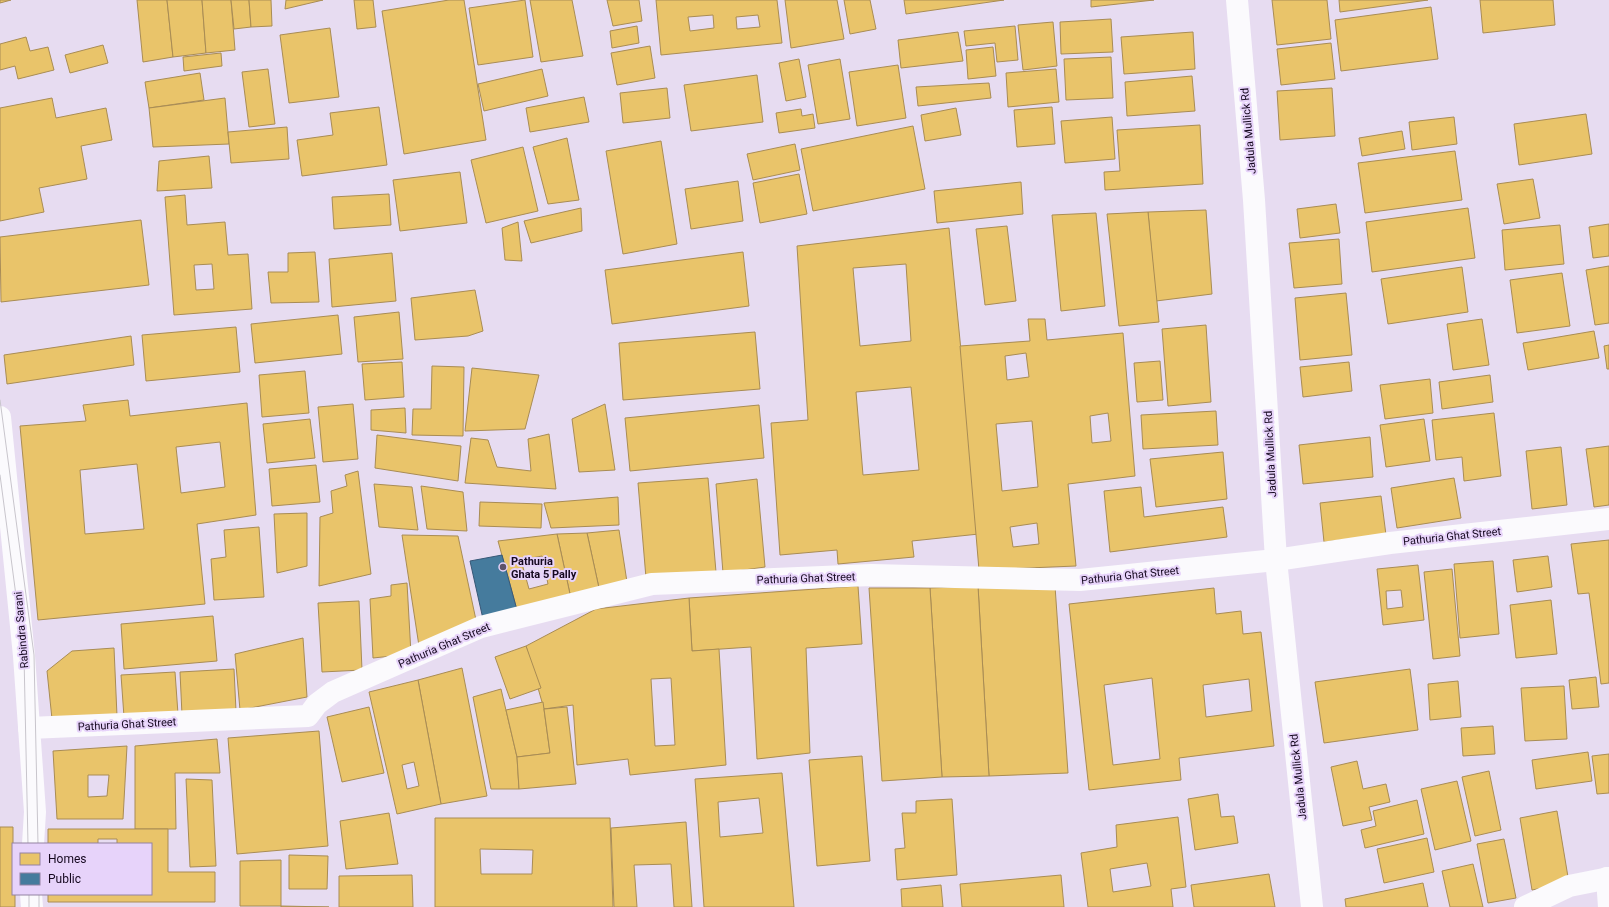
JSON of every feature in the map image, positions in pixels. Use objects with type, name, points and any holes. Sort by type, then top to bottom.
[{"type":"street","name":"Jadula Mullick Rd","points":[[1237,0],[1254,200],[1276,560],[1312,907]]},
{"type":"street","name":"Rabindra Sarani","points":[[0,416],[24,656],[35,812],[33,843]]},
{"type":"street","name":"Pathuria Ghat Street","points":[[29,728],[308,716],[317,704],[333,692],[481,627],[652,584],[872,575],[1080,580],[1276,560],[1390,543],[1609,519]]},
{"type":"street","points":[[1525,907],[1569,886],[1608,878],[1609,907]]},
{"type":"street","points":[[31,895],[32,907]]},
{"type":"building: Homes","points":[[0,0],[11,0],[0,3]]},
{"type":"building: Homes","points":[[137,0],[167,0],[173,57],[143,62]]},
{"type":"building: Homes","points":[[167,0],[202,0],[206,53],[173,57]]},
{"type":"building: Homes","points":[[202,0],[231,0],[235,50],[206,53]]},
{"type":"building: Homes","points":[[231,0],[249,0],[251,27],[234,29]]},
{"type":"building: Homes","points":[[249,0],[271,0],[272,26],[251,27]]},
{"type":"building: Homes","points":[[286,0],[323,0],[285,9]]},
{"type":"building: Homes","points":[[354,0],[373,0],[376,27],[357,29]]},
{"type":"building: Homes","points":[[449,0],[464,0],[486,140],[404,154],[382,11]]},
{"type":"building: Homes","points":[[525,0],[533,57],[478,65],[469,8]]},
{"type":"building: Homes","points":[[530,0],[572,0],[583,56],[541,62]]},
{"type":"building: Homes","points":[[607,0],[639,0],[642,21],[613,26]]},
{"type":"building: Homes","points":[[656,0],[777,0],[782,43],[661,55]],"holes":[[[713,15],[714,28],[690,31],[688,17]],[[758,15],[760,27],[737,29],[736,17]]]},
{"type":"building: Homes","points":[[785,0],[837,0],[844,39],[791,48]]},
{"type":"building: Homes","points":[[844,0],[870,0],[876,29],[850,34]]},
{"type":"building: Homes","points":[[904,0],[1004,0],[906,14]]},
{"type":"building: Homes","points":[[1091,0],[1154,0],[1091,7]]},
{"type":"building: Homes","points":[[1272,0],[1327,0],[1331,39],[1277,45]]},
{"type":"building: Homes","points":[[1339,0],[1428,0],[1340,12]]},
{"type":"building: Homes","points":[[1480,0],[1553,0],[1555,25],[1483,33]]},
{"type":"building: Homes","points":[[1431,7],[1438,59],[1341,71],[1335,20]]},
{"type":"building: Homes","points":[[1111,19],[1113,52],[1061,54],[1060,22]]},
{"type":"building: Homes","points":[[1053,22],[1057,66],[1023,70],[1018,25]]},
{"type":"building: Homes","points":[[637,26],[639,43],[612,48],[610,31]]},
{"type":"building: Homes","points":[[1015,26],[1018,60],[997,62],[995,43],[966,46],[964,31]]},
{"type":"building: Homes","points":[[330,28],[339,97],[289,103],[280,35]]},
{"type":"building: Homes","points":[[958,32],[963,61],[901,68],[898,40]]},
{"type":"building: Homes","points":[[1193,32],[1195,69],[1124,74],[1121,37]]},
{"type":"building: Homes","points":[[26,37],[30,51],[48,47],[54,70],[18,79],[15,66],[0,70],[0,44]]},
{"type":"building: Homes","points":[[1331,43],[1335,79],[1281,85],[1277,49]]},
{"type":"building: Homes","points":[[103,45],[108,63],[70,73],[65,55]]},
{"type":"building: Homes","points":[[650,46],[655,78],[617,85],[611,53]]},
{"type":"building: Homes","points":[[993,47],[996,76],[968,79],[966,50]]},
{"type":"building: Homes","points":[[221,53],[222,66],[184,71],[183,57]]},
{"type":"building: Homes","points":[[1111,57],[1113,98],[1066,100],[1064,59]]},
{"type":"building: Homes","points":[[799,59],[806,97],[786,101],[779,63]]},
{"type":"building: Homes","points":[[840,59],[850,119],[818,124],[808,65]]},
{"type":"building: Homes","points":[[898,65],[906,118],[857,126],[849,72]]},
{"type":"building: Homes","points":[[268,69],[275,124],[249,127],[242,72]]},
{"type":"building: Homes","points":[[542,69],[548,96],[484,111],[478,84]]},
{"type":"building: Homes","points":[[1056,69],[1059,102],[1008,107],[1006,73]]},
{"type":"building: Homes","points":[[200,73],[204,100],[149,108],[145,82]]},
{"type":"building: Homes","points":[[757,75],[763,122],[691,131],[684,85]]},
{"type":"building: Homes","points":[[1192,76],[1195,111],[1127,116],[1125,82]]},
{"type":"building: Homes","points":[[989,83],[991,98],[918,106],[916,87]]},
{"type":"building: Homes","points":[[667,88],[670,118],[623,123],[620,93]]},
{"type":"building: Homes","points":[[1332,88],[1335,136],[1280,140],[1277,91]]},
{"type":"building: Homes","points":[[584,97],[589,122],[530,132],[526,108]]},
{"type":"building: Homes","points":[[52,98],[56,118],[106,108],[112,140],[81,146],[87,179],[39,188],[44,212],[0,221],[0,108]]},
{"type":"building: Homes","points":[[225,98],[229,144],[153,147],[149,108]]},
{"type":"building: Homes","points":[[379,107],[387,165],[302,176],[297,140],[333,135],[330,113]]},
{"type":"building: Homes","points":[[1052,107],[1055,144],[1017,147],[1014,110]]},
{"type":"building: Homes","points":[[956,108],[961,135],[925,141],[921,115]]},
{"type":"building: Homes","points":[[801,109],[802,116],[813,114],[815,128],[779,133],[776,113]]},
{"type":"building: Homes","points":[[1586,114],[1592,154],[1519,165],[1514,124]]},
{"type":"building: Homes","points":[[1112,117],[1115,159],[1065,163],[1061,121]]},
{"type":"building: Homes","points":[[1454,117],[1457,144],[1412,150],[1409,122]]},
{"type":"building: Homes","points":[[1200,125],[1203,184],[1105,190],[1104,172],[1120,171],[1117,130]]},
{"type":"building: Homes","points":[[913,126],[925,189],[813,211],[801,149]]},
{"type":"building: Homes","points":[[287,127],[289,159],[231,163],[228,132]]},
{"type":"building: Homes","points":[[1402,131],[1405,149],[1362,156],[1359,138]]},
{"type":"building: Homes","points":[[567,138],[579,200],[548,204],[533,147]]},
{"type":"building: Homes","points":[[661,141],[677,244],[623,254],[606,151]]},
{"type":"building: Homes","points":[[795,144],[800,170],[753,180],[747,154]]},
{"type":"building: Homes","points":[[523,147],[538,211],[486,223],[471,160]]},
{"type":"building: Homes","points":[[1455,151],[1462,200],[1365,213],[1358,163]]},
{"type":"building: Homes","points":[[209,156],[212,188],[157,191],[159,161]]},
{"type":"building: Homes","points":[[460,172],[467,223],[400,231],[393,180]]},
{"type":"building: Homes","points":[[799,174],[807,214],[760,223],[753,183]]},
{"type":"building: Homes","points":[[1533,179],[1540,218],[1504,224],[1497,184]]},
{"type":"building: Homes","points":[[738,181],[743,221],[691,229],[685,189]]},
{"type":"building: Homes","points":[[1021,182],[1023,214],[937,223],[934,191]]},
{"type":"building: Homes","points":[[389,194],[391,225],[334,229],[332,197]]},
{"type":"building: Homes","points":[[185,195],[187,225],[225,222],[228,255],[248,254],[252,309],[174,315],[165,197]],"holes":[[[212,264],[214,289],[196,290],[194,265]]]},
{"type":"building: Homes","points":[[1336,204],[1340,233],[1300,238],[1297,209]]},
{"type":"building: Homes","points":[[581,208],[582,231],[531,243],[524,221]]},
{"type":"building: Homes","points":[[1468,208],[1475,258],[1372,272],[1366,222]]},
{"type":"building: Homes","points":[[1206,210],[1212,294],[1156,301],[1148,212]]},
{"type":"building: Homes","points":[[1148,212],[1159,322],[1119,326],[1107,214]]},
{"type":"building: Homes","points":[[1096,213],[1105,306],[1061,311],[1052,215]]},
{"type":"building: Homes","points":[[141,220],[149,285],[1,302],[0,237]]},
{"type":"building: Homes","points":[[518,222],[522,261],[505,260],[502,228]]},
{"type":"building: Homes","points":[[1609,224],[1609,256],[1593,258],[1589,227]]},
{"type":"building: Homes","points":[[1560,225],[1564,264],[1505,270],[1502,230]]},
{"type":"building: Homes","points":[[1007,226],[1016,301],[985,305],[976,229]]},
{"type":"building: Homes","points":[[949,228],[979,534],[912,541],[914,557],[838,564],[837,550],[780,555],[771,423],[808,420],[797,246]],"holes":[[[906,264],[911,341],[860,346],[853,268]],[[911,387],[919,470],[863,475],[856,392]]]},
{"type":"building: Homes","points":[[1339,239],[1342,284],[1294,288],[1289,243]]},
{"type":"building: Homes","points":[[315,252],[319,302],[271,303],[268,272],[288,272],[288,253]]},
{"type":"building: Homes","points":[[743,252],[749,306],[612,324],[605,270]]},
{"type":"building: Homes","points":[[392,253],[396,301],[332,307],[329,259]]},
{"type":"building: Homes","points":[[1609,266],[1609,323],[1595,325],[1586,270]]},
{"type":"building: Homes","points":[[1462,267],[1468,312],[1388,324],[1381,279]]},
{"type":"building: Homes","points":[[1562,273],[1570,326],[1517,333],[1510,280]]},
{"type":"building: Homes","points":[[475,290],[483,331],[468,336],[415,340],[411,298]]},
{"type":"building: Homes","points":[[1346,293],[1352,355],[1300,360],[1295,298]]},
{"type":"building: Homes","points":[[399,312],[403,359],[358,362],[354,317]]},
{"type":"building: Homes","points":[[338,315],[342,354],[255,363],[251,324]]},
{"type":"building: Homes","points":[[1028,319],[1045,319],[1047,340],[1123,333],[1135,476],[1068,484],[1076,566],[979,570],[960,346],[1030,341]],"holes":[[[1026,353],[1029,377],[1007,380],[1005,356]],[[1108,413],[1111,441],[1092,443],[1090,416]],[[1032,421],[1038,487],[1002,491],[996,424]],[[1037,523],[1039,544],[1013,547],[1010,527]]]},
{"type":"building: Homes","points":[[1482,319],[1489,365],[1453,370],[1447,324]]},
{"type":"building: Homes","points":[[1206,325],[1211,402],[1168,406],[1162,329]]},
{"type":"building: Homes","points":[[236,327],[240,372],[146,381],[142,335]]},
{"type":"building: Homes","points":[[1594,331],[1599,358],[1528,370],[1523,343]]},
{"type":"building: Homes","points":[[755,332],[760,389],[623,400],[619,343]]},
{"type":"building: Homes","points":[[131,336],[134,365],[7,384],[4,355]]},
{"type":"building: Homes","points":[[1609,345],[1609,369],[1607,369],[1604,346]]},
{"type":"building: Homes","points":[[1160,361],[1163,400],[1137,402],[1134,363]]},
{"type":"building: Homes","points":[[402,362],[404,397],[365,400],[362,364]]},
{"type":"building: Homes","points":[[1349,362],[1352,391],[1303,397],[1300,367]]},
{"type":"building: Homes","points":[[432,366],[464,367],[463,436],[412,435],[413,409],[431,409]]},
{"type":"building: Homes","points":[[472,368],[539,375],[525,429],[465,431]]},
{"type":"building: Homes","points":[[305,371],[309,413],[262,417],[259,375]]},
{"type":"building: Homes","points":[[1490,375],[1493,402],[1442,409],[1439,382]]},
{"type":"building: Homes","points":[[1430,379],[1433,413],[1385,419],[1380,385]]},
{"type":"building: Homes","points":[[128,400],[130,416],[247,403],[256,515],[197,524],[205,604],[38,620],[20,426],[86,421],[83,405]],"holes":[[[220,442],[225,487],[181,493],[176,447]],[[137,464],[144,529],[85,534],[80,470]]]},
{"type":"building: Homes","points":[[353,404],[358,459],[323,462],[318,407]]},
{"type":"building: Homes","points":[[605,404],[615,470],[579,472],[572,419]]},
{"type":"building: Homes","points":[[759,405],[764,458],[630,471],[625,418]]},
{"type":"building: Homes","points":[[405,408],[406,433],[371,430],[371,410]]},
{"type":"building: Homes","points":[[1216,411],[1218,445],[1143,449],[1141,415]]},
{"type":"building: Homes","points":[[1494,413],[1501,476],[1464,481],[1462,457],[1436,460],[1432,420]]},
{"type":"building: Homes","points":[[310,419],[315,458],[267,463],[263,424]]},
{"type":"building: Homes","points":[[1424,419],[1430,461],[1386,467],[1380,425]]},
{"type":"building: Homes","points":[[549,434],[556,489],[465,483],[471,438],[488,440],[497,467],[531,471],[528,439]]},
{"type":"building: Homes","points":[[377,435],[461,446],[458,481],[375,468]]},
{"type":"building: Homes","points":[[1370,437],[1373,477],[1303,484],[1299,445]]},
{"type":"building: Homes","points":[[1609,446],[1609,505],[1594,507],[1586,449]]},
{"type":"building: Homes","points":[[1561,447],[1567,505],[1532,509],[1526,451]]},
{"type":"building: Homes","points":[[1223,452],[1227,499],[1156,507],[1150,459]]},
{"type":"building: Homes","points":[[316,465],[320,502],[272,506],[269,469]]},
{"type":"building: Homes","points":[[358,471],[371,574],[319,586],[320,517],[333,513],[331,491],[347,486],[345,475]]},
{"type":"building: Homes","points":[[708,478],[716,572],[646,578],[638,483]]},
{"type":"building: Homes","points":[[1454,478],[1461,518],[1397,528],[1391,488]]},
{"type":"building: Homes","points":[[757,479],[765,567],[723,573],[716,484]]},
{"type":"building: Homes","points":[[374,484],[412,487],[418,530],[379,527]]},
{"type":"building: Homes","points":[[421,486],[463,492],[467,531],[427,529]]},
{"type":"building: Homes","points":[[1141,487],[1144,517],[1223,507],[1227,537],[1110,552],[1104,491]]},
{"type":"building: Homes","points":[[1381,496],[1386,535],[1324,542],[1320,503]]},
{"type":"building: Homes","points":[[618,497],[619,525],[551,528],[544,503]]},
{"type":"building: Homes","points":[[480,502],[542,504],[541,528],[479,526]]},
{"type":"building: Homes","points":[[307,513],[307,566],[277,573],[274,514]]},
{"type":"building: Homes","points":[[259,527],[264,597],[214,600],[211,559],[226,557],[224,530]]},
{"type":"building: Homes","points":[[619,530],[627,582],[599,588],[587,533]]},
{"type":"building: Homes","points":[[587,533],[599,588],[570,594],[557,534]]},
{"type":"building: Homes","points":[[557,534],[570,594],[517,610],[498,541]],"holes":[[[542,556],[548,584],[529,589],[521,560]]]},
{"type":"building: Homes","points":[[402,535],[458,536],[476,620],[419,646]]},
{"type":"building: Homes","points":[[1609,540],[1609,683],[1601,684],[1589,593],[1578,594],[1571,544]]},
{"type":"building: Homes","points":[[1548,556],[1552,587],[1517,592],[1513,560]]},
{"type":"building: Homes","points":[[1493,561],[1499,634],[1460,638],[1454,564]]},
{"type":"building: Homes","points":[[1418,565],[1424,620],[1383,625],[1377,569]],"holes":[[[1401,590],[1403,607],[1387,609],[1386,591]]]},
{"type":"building: Homes","points":[[1452,569],[1460,656],[1433,659],[1424,572]]},
{"type":"building: Homes","points":[[407,583],[411,654],[373,658],[370,599],[391,596],[391,585]]},
{"type":"building: Homes","points":[[858,586],[862,644],[806,648],[810,753],[757,759],[751,647],[692,651],[689,598]]},
{"type":"building: Homes","points":[[978,586],[1055,586],[1068,773],[989,776]]},
{"type":"building: Homes","points":[[978,586],[989,776],[942,777],[930,588]]},
{"type":"building: Homes","points":[[869,588],[930,588],[942,777],[882,781]]},
{"type":"building: Homes","points":[[1214,588],[1216,614],[1241,611],[1243,634],[1261,632],[1274,746],[1179,758],[1181,780],[1089,790],[1069,604]],"holes":[[[1152,678],[1160,759],[1113,765],[1104,685]],[[1249,679],[1252,711],[1206,717],[1203,685]]]},
{"type":"building: Homes","points":[[689,598],[692,651],[719,649],[726,765],[630,775],[628,759],[577,765],[573,705],[544,709],[526,646],[596,609]],"holes":[[[671,678],[675,745],[655,746],[651,679]]]},
{"type":"building: Homes","points":[[1551,600],[1557,654],[1516,658],[1510,605]]},
{"type":"building: Homes","points":[[359,601],[362,670],[322,672],[318,603]]},
{"type":"building: Homes","points":[[213,616],[217,661],[124,669],[121,624]]},
{"type":"building: Homes","points":[[303,638],[307,697],[240,710],[235,654]]},
{"type":"building: Homes","points":[[526,646],[541,688],[510,699],[495,657]]},
{"type":"building: Homes","points":[[114,648],[117,716],[52,719],[47,671],[72,651]]},
{"type":"building: Homes","points":[[462,668],[487,796],[441,804],[418,680]]},
{"type":"building: Homes","points":[[234,669],[236,711],[182,715],[180,672]]},
{"type":"building: Homes","points":[[1410,669],[1418,730],[1324,743],[1315,682]]},
{"type":"building: Homes","points":[[175,672],[178,714],[124,717],[121,675]]},
{"type":"building: Homes","points":[[1596,677],[1599,707],[1572,709],[1569,680]]},
{"type":"building: Homes","points":[[418,680],[441,804],[397,814],[369,692]],"holes":[[[414,762],[419,786],[407,789],[402,765]]]},
{"type":"building: Homes","points":[[1458,681],[1461,717],[1430,720],[1428,684]]},
{"type":"building: Homes","points":[[1564,686],[1567,739],[1525,741],[1521,688]]},
{"type":"building: Homes","points":[[501,689],[517,757],[519,789],[491,789],[473,697]]},
{"type":"building: Homes","points":[[543,702],[550,753],[517,757],[506,710]]},
{"type":"building: Homes","points":[[369,707],[384,773],[342,782],[327,717]]},
{"type":"building: Homes","points":[[567,707],[576,784],[519,789],[517,757],[550,753],[544,709]]},
{"type":"building: Homes","points":[[1493,726],[1495,754],[1463,756],[1461,728]]},
{"type":"building: Homes","points":[[319,731],[328,846],[237,854],[228,738]]},
{"type":"building: Homes","points":[[217,739],[220,773],[175,773],[176,829],[135,829],[135,746]]},
{"type":"building: Homes","points":[[127,746],[123,819],[57,819],[53,751]],"holes":[[[88,775],[109,775],[107,796],[88,797]]]},
{"type":"building: Homes","points":[[1588,752],[1592,781],[1536,789],[1532,760]]},
{"type":"building: Homes","points":[[1609,754],[1609,793],[1597,794],[1592,756]]},
{"type":"building: Homes","points":[[862,756],[870,861],[817,866],[809,760]]},
{"type":"building: Homes","points":[[1357,761],[1363,789],[1386,784],[1390,802],[1369,807],[1372,820],[1343,826],[1331,767]]},
{"type":"building: Homes","points":[[1489,771],[1501,830],[1475,836],[1462,777]]},
{"type":"building: Homes","points":[[782,773],[794,907],[704,907],[695,779]],"holes":[[[759,798],[763,833],[720,837],[718,802]]]},
{"type":"building: Homes","points":[[186,779],[212,780],[216,866],[190,867]]},
{"type":"building: Homes","points":[[1457,781],[1471,841],[1435,850],[1421,789]]},
{"type":"building: Homes","points":[[1218,794],[1221,817],[1234,816],[1238,843],[1195,850],[1188,799]]},
{"type":"building: Homes","points":[[952,799],[957,875],[897,880],[895,849],[905,848],[902,813],[916,813],[916,801]]},
{"type":"building: Homes","points":[[1417,800],[1424,834],[1365,848],[1361,830],[1376,826],[1373,811]]},
{"type":"building: Homes","points":[[1557,811],[1569,883],[1532,890],[1520,818]]},
{"type":"building: Homes","points":[[389,813],[398,864],[346,869],[340,821]]},
{"type":"building: Homes","points":[[1178,817],[1186,887],[1171,889],[1173,907],[1088,907],[1081,853],[1117,847],[1116,825]],"holes":[[[1147,863],[1151,886],[1113,892],[1110,869]]]},
{"type":"building: Homes","points":[[435,818],[610,818],[613,907],[435,907]],"holes":[[[480,849],[533,850],[532,874],[481,874]]]},
{"type":"building: Homes","points":[[686,822],[692,907],[674,907],[671,864],[634,865],[637,907],[614,907],[611,828]]},
{"type":"building: Homes","points":[[0,827],[13,827],[12,895],[15,895],[15,907],[0,907]]},
{"type":"building: Homes","points":[[48,829],[168,829],[168,872],[215,872],[215,902],[48,902],[48,895],[152,895],[152,843],[117,843],[117,839],[98,839],[98,843],[48,843]]},
{"type":"building: Homes","points":[[1427,838],[1434,872],[1384,883],[1377,849]]},
{"type":"building: Homes","points":[[1504,839],[1516,898],[1488,903],[1477,844]]},
{"type":"building: Homes","points":[[289,855],[328,856],[327,889],[289,889]]},
{"type":"building: Homes","points":[[281,860],[281,906],[240,906],[240,861]]},
{"type":"building: Homes","points":[[1473,864],[1483,907],[1450,907],[1442,871]]},
{"type":"building: Homes","points":[[1269,874],[1275,907],[1194,907],[1191,885]]},
{"type":"building: Homes","points":[[412,875],[413,907],[339,907],[339,876]]},
{"type":"building: Homes","points":[[1061,875],[1064,907],[962,907],[960,884]]},
{"type":"building: Homes","points":[[1423,883],[1428,907],[1346,907],[1345,899]]},
{"type":"building: Homes","points":[[941,885],[943,907],[902,907],[901,889]]},
{"type":"building: Homes","points":[[281,906],[329,907],[281,907]]},
{"type":"building: Public","points":[[502,555],[517,610],[483,619],[470,561]]},
{"type":"tram line","points":[[0,400],[34,655],[38,843]]},
{"type":"tram line","points":[[0,475],[24,656],[28,843]]},
{"type":"tram line","points":[[29,895],[29,907]]},
{"type":"tram line","points":[[39,895],[39,907]]},
{"type":"place","name":"Pathuria Ghata 5 Pally","points":[[503,567]]}]
